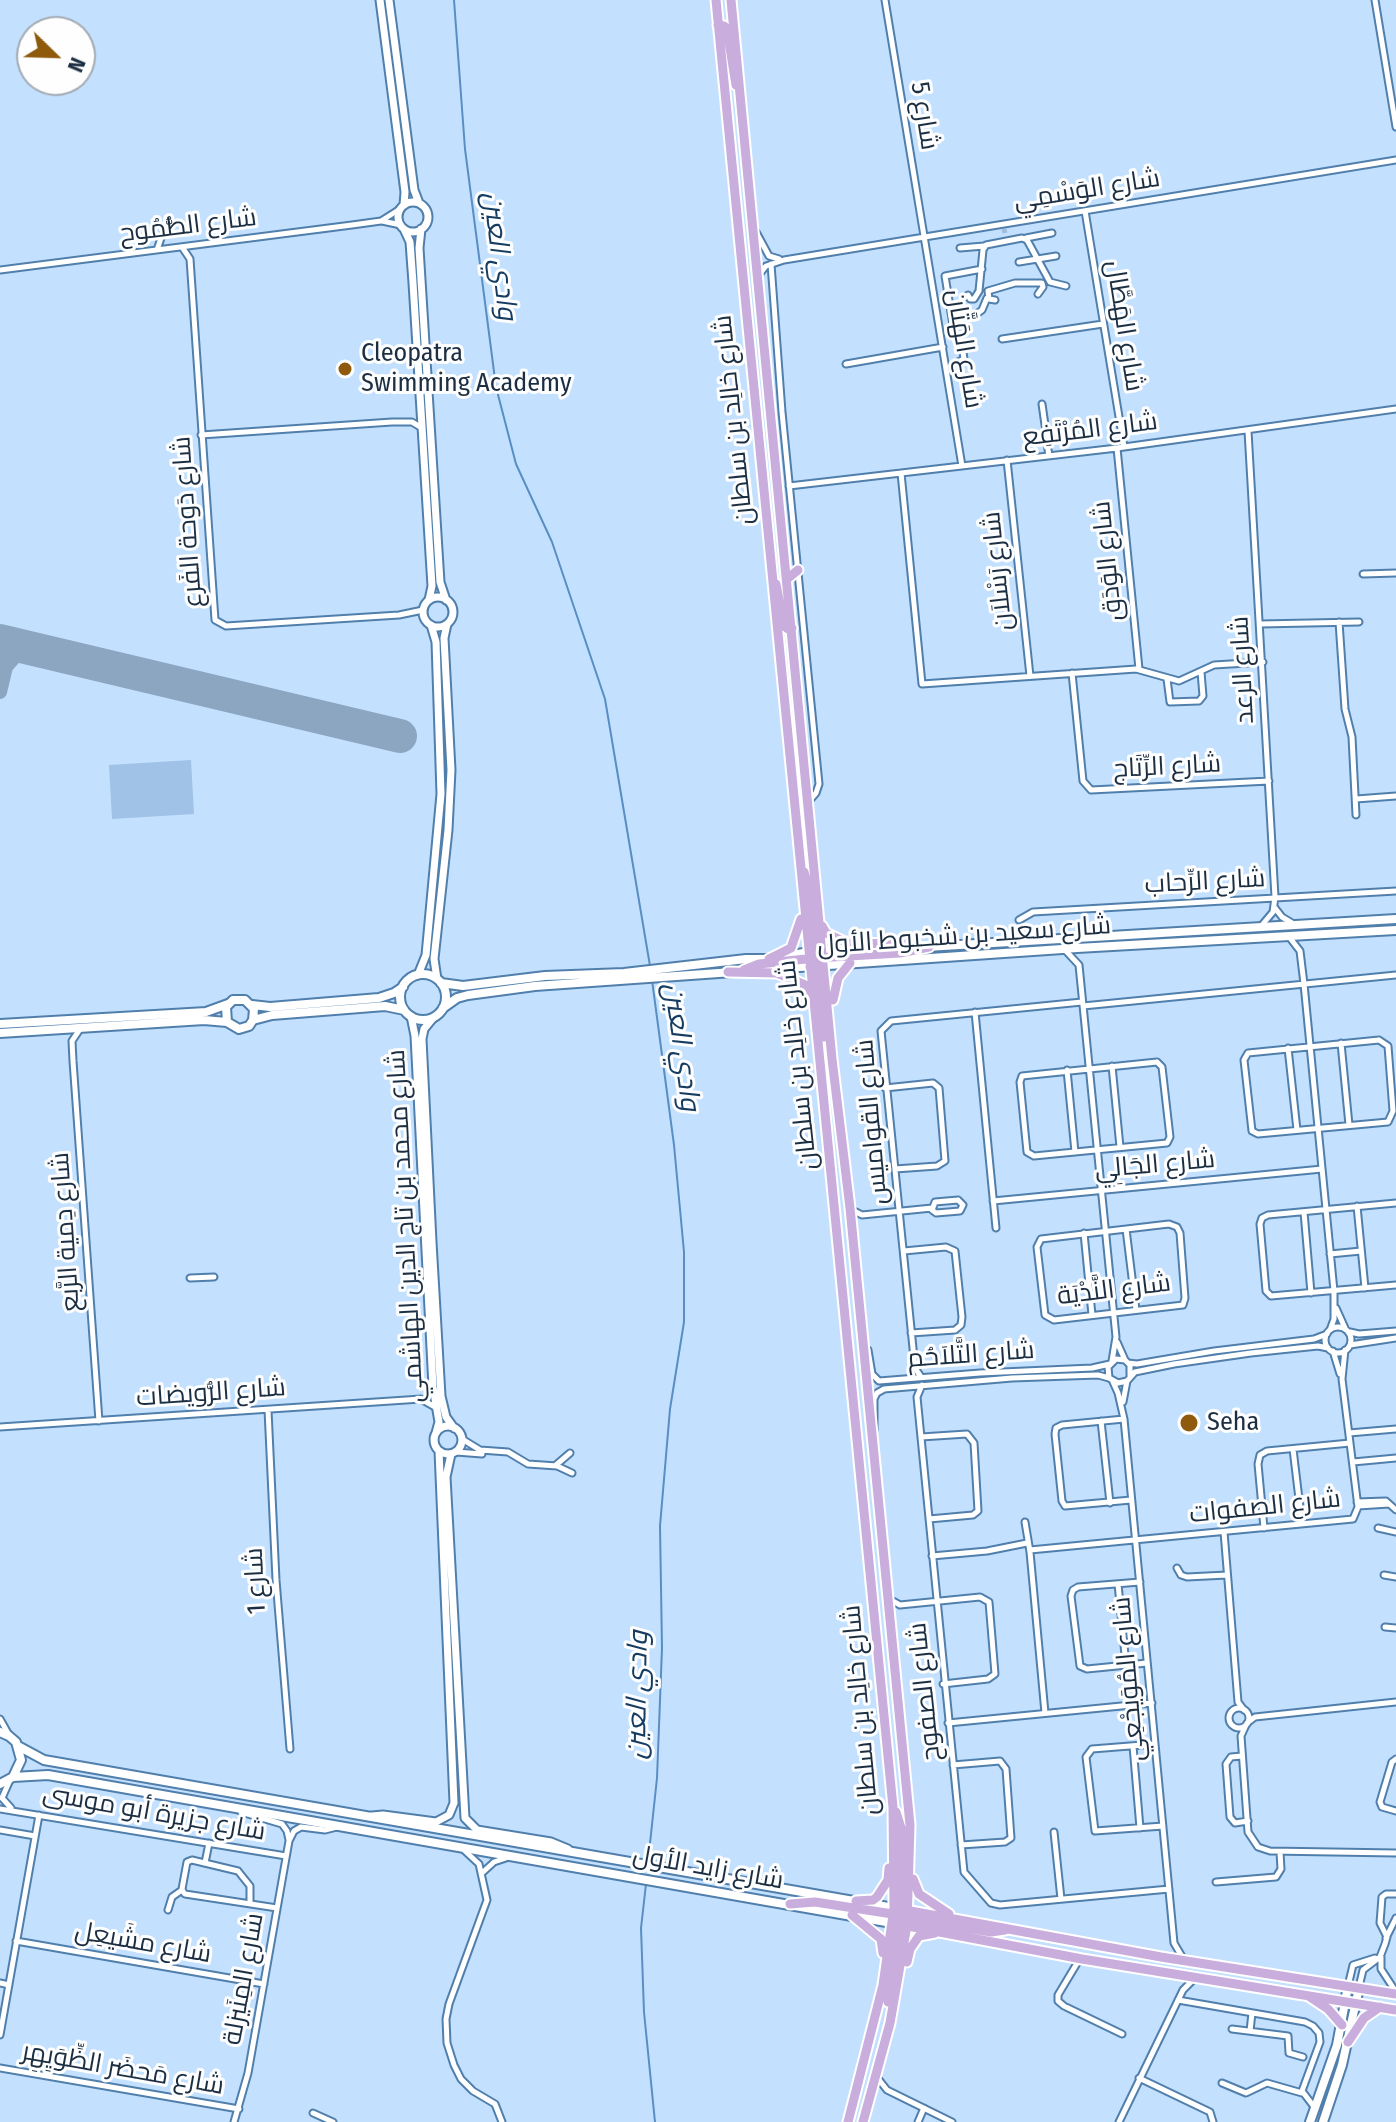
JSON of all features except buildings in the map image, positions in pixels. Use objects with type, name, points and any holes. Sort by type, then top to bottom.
[{"type":"main road","points":[[719,0],[725,13],[732,13]]},
{"type":"main road","name":"شارع خالِد بن سلطان","points":[[719,0],[718,25],[803,904],[817,959],[850,1208],[908,1799],[910,1853],[900,1916],[848,2122]]},
{"type":"main road","name":"شارع خالِد بن سلطان","points":[[731,0],[809,801],[817,959],[814,1012],[859,1449],[893,1807],[900,1916],[897,1987],[863,2122]]},
{"type":"main road","points":[[718,25],[727,29],[732,73],[741,96]]},
{"type":"main road","points":[[767,379],[780,391]]},
{"type":"main road","points":[[787,579],[798,570]]},
{"type":"main road","points":[[772,578],[779,591],[784,626],[792,628]]},
{"type":"main road","points":[[798,693],[811,702]]},
{"type":"main road","points":[[800,865],[808,885],[817,959]]},
{"type":"main road","points":[[814,877],[822,928],[826,933],[853,944],[895,943],[924,947]]},
{"type":"main road","points":[[769,959],[788,951],[793,945],[803,904]]},
{"type":"main road","name":"شارع سعيد بن شخبوط الأول","points":[[924,947],[1396,919]]},
{"type":"main road","name":"شارع سعيد بن شخبوط الأول","points":[[443,1008],[452,1000],[468,995],[694,970],[746,959],[817,959],[850,963],[1396,930]]},
{"type":"main road","points":[[744,970],[759,964],[900,953],[924,947]]},
{"type":"main road","points":[[832,1059],[836,1040],[833,989],[840,973],[850,963]]},
{"type":"main road","name":"شارع سعيد بن شخبوط الأول","points":[[694,970],[744,970]]},
{"type":"main road","points":[[728,972],[777,973],[803,984],[808,989],[814,1012]]},
{"type":"main road","points":[[0,1024],[211,1011],[241,999],[252,1005],[270,1007],[379,998],[389,996],[418,975],[439,981],[446,995],[443,1008],[433,1018],[419,1020],[407,1013],[380,1006],[253,1020]]},
{"type":"main road","name":"شارع سعيد بن شخبوط الأول","points":[[439,981],[463,986],[545,976],[624,977]]},
{"type":"main road","points":[[403,987],[401,1001],[407,1013]]},
{"type":"main road","points":[[227,1022],[225,1011],[228,1004]]},
{"type":"main road","points":[[0,1033],[209,1019],[227,1022],[239,1029],[249,1026],[253,1020],[255,1013],[252,1005]]},
{"type":"main road","points":[[841,1277],[845,1273],[850,1275],[855,1316],[861,1329]]},
{"type":"main road","points":[[859,1449],[868,1491],[878,1494]]},
{"type":"main road","points":[[0,1784],[12,1778],[20,1765],[18,1746],[5,1734]]},
{"type":"main road","name":"شارع زايد الأول","points":[[18,1746],[44,1760],[856,1901],[954,1933],[1082,1959],[1303,1994],[1396,1995]]},
{"type":"main road","name":"شارع زايد الأول","points":[[12,1778],[48,1775],[852,1915],[956,1918],[1352,1993],[1381,2007],[1396,2010]]},
{"type":"main road","points":[[890,2023],[888,2005],[900,1916],[902,1831],[893,1807]]},
{"type":"main road","points":[[856,1901],[873,1900],[881,1892],[889,1878],[889,1854],[895,1841]]},
{"type":"main road","points":[[910,1853],[917,1892],[956,1918]]},
{"type":"main road","points":[[790,1904],[815,1902],[991,1932],[1009,1928]]},
{"type":"main road","points":[[852,1915],[883,1941],[883,1985]]},
{"type":"main road","points":[[897,1987],[910,1949],[919,1936],[954,1933]]},
{"type":"main road","points":[[1251,1985],[1268,1983],[1352,1993]]},
{"type":"main road","points":[[1310,2122],[1352,1993]]},
{"type":"main road","points":[[1323,2122],[1348,2042],[1352,1993]]},
{"type":"main road","points":[[1303,1994],[1328,2009],[1342,2025]]},
{"type":"main road","points":[[1348,2042],[1364,2018],[1381,2007]]},
{"type":"street","points":[[380,0],[405,192],[398,217],[411,247],[432,586],[423,610],[424,617],[431,625],[436,647],[441,794],[425,961],[418,975]]},
{"type":"street","points":[[389,0],[413,187],[427,217],[421,229],[419,248],[440,582],[453,612],[444,638],[451,780],[434,959],[439,981]]},
{"type":"street","name":"شارع 5","points":[[885,0],[925,237]]},
{"type":"street","points":[[1375,0],[1396,127]]},
{"type":"street","name":"شارع الوَسْمِي","points":[[758,277],[766,266],[784,260],[925,237],[1004,229],[1085,211],[1396,160]]},
{"type":"street","points":[[402,207],[419,203]]},
{"type":"street","name":"شارع الطُّمُوح","points":[[381,221],[402,207]]},
{"type":"street","name":"شارع الهَطَّال","points":[[1085,211],[1120,448]]},
{"type":"street","name":"شارع الطُّمُوح","points":[[0,270],[381,221],[402,227]]},
{"type":"street","points":[[752,222],[769,256],[784,260]]},
{"type":"street","points":[[402,227],[414,232],[421,229]]},
{"type":"street","points":[[1004,229],[1006,240]]},
{"type":"street","points":[[960,248],[1052,233]]},
{"type":"street","points":[[157,250],[162,235]]},
{"type":"street","name":"شارع الهَتَّان","points":[[925,237],[962,466]]},
{"type":"street","points":[[1025,238],[1045,281],[1038,294]]},
{"type":"street","points":[[182,247],[190,259],[199,245]]},
{"type":"street","points":[[968,295],[974,299],[980,288],[985,246]]},
{"type":"street","points":[[1019,262],[1056,256]]},
{"type":"street","name":"شارع دَوحة الفَرع","points":[[190,259],[213,614],[217,623],[226,626],[399,615],[423,610]]},
{"type":"street","points":[[771,264],[780,391],[819,784],[809,801]]},
{"type":"street","points":[[954,331],[945,276],[982,269]]},
{"type":"street","points":[[978,313],[983,309],[988,294],[1015,283],[1045,281],[1066,286]]},
{"type":"street","points":[[980,288],[988,294],[989,300],[995,300]]},
{"type":"street","points":[[1002,339],[1103,324]]},
{"type":"street","points":[[946,364],[964,359],[962,345]]},
{"type":"street","points":[[846,364],[943,347]]},
{"type":"street","points":[[1042,404],[1049,456]]},
{"type":"street","name":"شارع المُرْتَفِع","points":[[789,486],[1120,448],[1396,409]]},
{"type":"street","points":[[412,422],[421,412]]},
{"type":"street","points":[[201,435],[412,422],[422,429]]},
{"type":"street","name":"شارع الرعد","points":[[1248,431],[1275,907]]},
{"type":"street","name":"شارع الوَدَق","points":[[1120,448],[1139,669]]},
{"type":"street","name":"شارع رَسْلاَن","points":[[1007,460],[1030,676]]},
{"type":"street","points":[[901,473],[922,684],[1139,669],[1167,679],[1183,680],[1214,665],[1263,662]]},
{"type":"street","points":[[1363,574],[1396,573]]},
{"type":"street","points":[[429,600],[439,597],[446,600]]},
{"type":"street","points":[[1339,622],[1356,815]]},
{"type":"street","points":[[1260,624],[1359,622]]},
{"type":"street","points":[[431,625],[441,627],[447,624]]},
{"type":"street","points":[[1167,679],[1170,702],[1199,701],[1203,696],[1201,672]]},
{"type":"street","name":"شارع الرِّتَاج","points":[[1072,673],[1083,781],[1091,790],[1269,781]]},
{"type":"street","points":[[1356,799],[1396,796]]},
{"type":"street","name":"شارع الرِّحاب","points":[[1019,920],[1033,912],[1396,891]]},
{"type":"street","points":[[1262,925],[1275,907],[1282,917],[1292,923]]},
{"type":"street","points":[[1300,951],[1313,934]]},
{"type":"street","points":[[1286,935],[1300,951],[1304,984],[1335,1304],[1333,1323],[1328,1332],[1330,1349]]},
{"type":"street","points":[[1079,965],[1091,947]]},
{"type":"street","points":[[1063,949],[1079,965],[1113,1313],[1116,1337],[1126,1362],[1137,1364],[1314,1339],[1340,1327],[1359,1334],[1396,1331]]},
{"type":"street","name":"شارع القواميس","points":[[921,1377],[915,1368],[885,1088],[881,1035],[887,1023],[975,1012],[1396,975]]},
{"type":"street","points":[[975,1012],[996,1228]]},
{"type":"street","name":"شارع محمد بن تاج الدين الهاشمي","points":[[407,1013],[415,1036],[433,1387],[439,1422],[436,1433]]},
{"type":"street","name":"شارع محمد بن تاج الدين الهاشمي","points":[[433,1018],[422,1039],[441,1396],[446,1417],[454,1428]]},
{"type":"street","points":[[61,1029],[72,1041],[81,1028]]},
{"type":"street","points":[[1379,1040],[1388,1046],[1393,1115],[1384,1123],[1254,1133],[1244,1057],[1251,1051],[1310,1046],[1379,1040]]},
{"type":"street","name":"شارع دِمية الرَّبع","points":[[72,1041],[99,1421]]},
{"type":"street","points":[[1341,1043],[1349,1125]]},
{"type":"street","points":[[1288,1048],[1297,1130]]},
{"type":"street","points":[[1157,1062],[1162,1065],[1170,1137],[1165,1143],[1032,1156],[1026,1150],[1021,1078],[1026,1074],[1112,1066],[1157,1062]]},
{"type":"street","points":[[1112,1066],[1120,1147]]},
{"type":"street","points":[[1067,1070],[1075,1152]]},
{"type":"street","points":[[885,1088],[933,1083],[939,1088],[945,1161],[937,1166],[895,1169]]},
{"type":"street","name":"شارع الجَالِي","points":[[993,1201],[1322,1169]]},
{"type":"street","points":[[958,1200],[963,1205],[960,1211],[936,1213],[932,1208],[935,1202],[958,1200]]},
{"type":"street","points":[[1396,1203],[1268,1215],[1260,1224],[1267,1293],[1275,1297],[1396,1285]]},
{"type":"street","points":[[1357,1206],[1365,1288]]},
{"type":"street","points":[[850,1208],[862,1215]]},
{"type":"street","points":[[851,1225],[862,1215],[932,1208]]},
{"type":"street","points":[[1304,1212],[1311,1293]]},
{"type":"street","name":"شارع النَّدْيَة","points":[[1172,1224],[1180,1233],[1185,1302],[1180,1307],[1054,1320],[1047,1318],[1038,1260],[1037,1244],[1041,1239],[1126,1229],[1172,1224]]},
{"type":"street","points":[[1126,1229],[1136,1310]]},
{"type":"street","points":[[1084,1233],[1092,1315]]},
{"type":"street","points":[[904,1251],[946,1247],[955,1251],[961,1302],[962,1321],[958,1328],[911,1333]]},
{"type":"street","points":[[1330,1254],[1361,1251]]},
{"type":"street","points":[[190,1278],[214,1277]]},
{"type":"street","points":[[1335,1304],[1351,1338],[1347,1348]]},
{"type":"street","points":[[1111,1380],[1107,1371],[1116,1337]]},
{"type":"street","points":[[1128,1378],[1135,1372],[1213,1358],[1318,1346],[1347,1348],[1359,1342],[1396,1338]]},
{"type":"street","name":"شارع التَّلاَحُم","points":[[862,1341],[874,1378],[883,1381],[1092,1368],[1111,1362],[1126,1362]]},
{"type":"street","name":"شارع الصفوات","points":[[1342,1379],[1347,1348]]},
{"type":"street","name":"شارع الصفوات","points":[[1030,1550],[1349,1520],[1356,1515],[1361,1504],[1342,1379],[1330,1349]]},
{"type":"street","name":"شارع المُوَيجْعِي","points":[[1122,1411],[1128,1378],[1126,1362]]},
{"type":"street","points":[[910,1378],[915,1368]]},
{"type":"street","name":"شارع التَّلاَحُم","points":[[872,1434],[875,1396],[884,1389],[1012,1378],[1098,1375],[1111,1380],[1128,1378]]},
{"type":"street","name":"شارع المُوَيجْعِي","points":[[1111,1380],[1124,1419],[1174,1943],[1184,1961]]},
{"type":"street","name":"شارع الصفوح","points":[[922,1385],[917,1397],[964,1872],[991,1903],[1000,1905],[1169,1889]]},
{"type":"street","points":[[433,1387],[421,1399],[435,1408]]},
{"type":"street","name":"شارع الصفوح","points":[[910,1387],[917,1397]]},
{"type":"street","name":"شارع الرُّويضات","points":[[1,1428],[421,1399]]},
{"type":"street","name":"شارع 1","points":[[268,1410],[276,1580],[290,1749]]},
{"type":"street","points":[[1124,1419],[1056,1428],[1062,1501],[1065,1506],[1071,1507],[1131,1500]]},
{"type":"street","points":[[1101,1421],[1110,1503]]},
{"type":"street","points":[[372,1816],[436,1822],[449,1815],[454,1803],[436,1433],[446,1426],[454,1428],[475,1449],[508,1452],[532,1465],[554,1466],[572,1473]]},
{"type":"street","points":[[1349,1433],[1396,1429]]},
{"type":"street","points":[[921,1437],[971,1435],[980,1504],[973,1515],[929,1519]]},
{"type":"street","points":[[462,1439],[446,1477],[465,1818],[477,1830],[551,1842],[577,1852]]},
{"type":"street","points":[[1264,1528],[1258,1459],[1267,1451],[1350,1443]]},
{"type":"street","points":[[1293,1449],[1302,1524]]},
{"type":"street","points":[[439,1451],[481,1454],[491,1451]]},
{"type":"street","points":[[554,1466],[570,1453]]},
{"type":"street","points":[[1353,1462],[1396,1458]]},
{"type":"street","points":[[1361,1504],[1387,1503],[1396,1510]]},
{"type":"street","points":[[1025,1522],[1045,1713]]},
{"type":"street","points":[[1378,1528],[1396,1532]]},
{"type":"street","points":[[1224,1532],[1238,1702],[1255,1717]]},
{"type":"street","points":[[932,1556],[987,1551],[1027,1543]]},
{"type":"street","points":[[1177,1568],[1181,1575],[1187,1577],[1227,1575]]},
{"type":"street","points":[[1384,1575],[1396,1577]]},
{"type":"street","points":[[1140,1582],[1075,1588],[1071,1596],[1072,1609],[1080,1666],[1087,1669],[1147,1663]]},
{"type":"street","points":[[1118,1584],[1126,1665]]},
{"type":"street","points":[[887,1596],[900,1605]]},
{"type":"street","points":[[889,1618],[893,1609],[900,1605],[980,1597],[987,1599],[996,1671],[988,1679],[943,1684]]},
{"type":"street","points":[[1385,1627],[1396,1628]]},
{"type":"street","points":[[1238,1702],[1229,1719],[1241,1736]]},
{"type":"street","points":[[1234,1726],[1240,1728],[1255,1717],[1396,1702]]},
{"type":"street","points":[[948,1723],[1152,1703]]},
{"type":"street","points":[[1233,1710],[1246,1711]]},
{"type":"street","points":[[1246,1711],[1247,1724],[1241,1736],[1242,1756],[1250,1838],[1258,1847],[1280,1852],[1396,1853]]},
{"type":"street","points":[[0,1719],[5,1734]]},
{"type":"street","points":[[1155,1744],[1092,1749],[1087,1754],[1088,1771],[1095,1831],[1163,1826]]},
{"type":"street","points":[[1133,1746],[1140,1828]]},
{"type":"street","points":[[1242,1756],[1231,1757],[1226,1764],[1230,1815],[1235,1823],[1248,1821]]},
{"type":"street","points":[[1396,1759],[1392,1762],[1380,1804],[1396,1811]]},
{"type":"street","points":[[953,1765],[997,1760],[1006,1766],[1011,1838],[1005,1842],[961,1846]]},
{"type":"street","name":"شارع جزيرة أبو موسى","points":[[12,1778],[3,1792],[2,1801],[15,1810]]},
{"type":"street","points":[[234,1808],[253,1817],[282,1824],[289,1841]]},
{"type":"street","name":"شارع جزيرة أبو موسى","points":[[0,1809],[286,1856]]},
{"type":"street","points":[[0,2035],[39,1815]]},
{"type":"street","points":[[289,1841],[294,1831],[301,1827],[325,1830],[339,1826]]},
{"type":"street","points":[[0,1830],[35,1836]]},
{"type":"street","points":[[1054,1832],[1061,1899]]},
{"type":"street","name":"شارع المِنَيزلة","points":[[234,2122],[248,2073],[289,1841]]},
{"type":"street","points":[[205,1863],[209,1843]]},
{"type":"street","points":[[461,1848],[478,1862],[487,1894],[449,2004],[446,2035],[451,2058],[461,2079],[473,2091],[495,2104],[502,2122]]},
{"type":"street","points":[[1216,1882],[1276,1877],[1281,1872],[1280,1852]]},
{"type":"street","points":[[481,1874],[494,1862],[513,1857]]},
{"type":"street","points":[[168,1910],[172,1897],[182,1890],[188,1861],[231,1867],[241,1874],[251,1888],[250,1904]]},
{"type":"street","points":[[182,1890],[185,1894],[277,1908]]},
{"type":"street","points":[[1387,1937],[1380,1926],[1381,1899],[1386,1894],[1396,1894]]},
{"type":"street","points":[[1352,1993],[1353,1965],[1374,1958],[1396,1918]]},
{"type":"street","points":[[1387,1937],[1381,1955],[1381,1969],[1396,1995]]},
{"type":"street","name":"شارع مشَيعِل","points":[[16,1941],[264,1984]]},
{"type":"street","points":[[1161,1957],[1174,1943]]},
{"type":"street","points":[[1065,1955],[1072,1969]]},
{"type":"street","points":[[1352,1993],[1363,1970],[1381,1955]]},
{"type":"street","points":[[1082,1959],[1072,1969],[1058,1995],[1063,2005],[1122,2034]]},
{"type":"street","points":[[1175,1974],[1180,1983],[1180,1997]]},
{"type":"street","points":[[1119,2122],[1180,1997],[1195,1977]]},
{"type":"street","points":[[0,1983],[9,1985]]},
{"type":"street","points":[[1180,1997],[1305,2022],[1316,2029],[1320,2042],[1302,2089],[1315,2108]]},
{"type":"street","points":[[1250,2031],[1252,2013]]},
{"type":"street","points":[[1232,2029],[1288,2036],[1289,2053],[1303,2057]]},
{"type":"street","name":"شارع مَحضَر الظِّوَيِهِر","points":[[0,2068],[239,2109]]},
{"type":"street","points":[[876,2073],[887,2090],[952,2122]]},
{"type":"street","points":[[1139,2078],[1210,2112],[1214,2116],[1213,2122]]},
{"type":"street","points":[[1222,2083],[1246,2093],[1267,2083],[1305,2095],[1321,2090]]},
{"type":"street","points":[[869,2100],[875,2093],[887,2090]]},
{"type":"street","points":[[918,2122],[924,2108]]},
{"type":"street","points":[[313,2113],[333,2122]]},
{"type":"shaded area","points":[[191,760],[194,814],[112,819],[109,765]]},
{"type":"waterway","name":"وادي العين","points":[[454,0],[465,149],[496,387],[516,464],[552,542],[605,699],[650,966]]},
{"type":"waterway","name":"وادي العين","points":[[648,1862],[657,1778],[662,1648],[660,1526],[670,1409],[684,1322],[684,1252],[674,1145],[652,980]]},
{"type":"waterway","name":"وادي العين","points":[[646,1884],[641,1928],[644,2012],[655,2122]]},
{"type":"taxiway","points":[[0,647],[6,667],[19,652],[34,649]]},
{"type":"taxiway","points":[[0,692],[6,667]]},
{"type":"runway","points":[[0,641],[400,736]]},
{"type":"tunnel","points":[[1004,229],[1005,233]]},
{"type":"place","name":"Cleopatra Swimming Academy","points":[[345,369]]},
{"type":"place","name":"Seha","points":[[1189,1423]]}]
